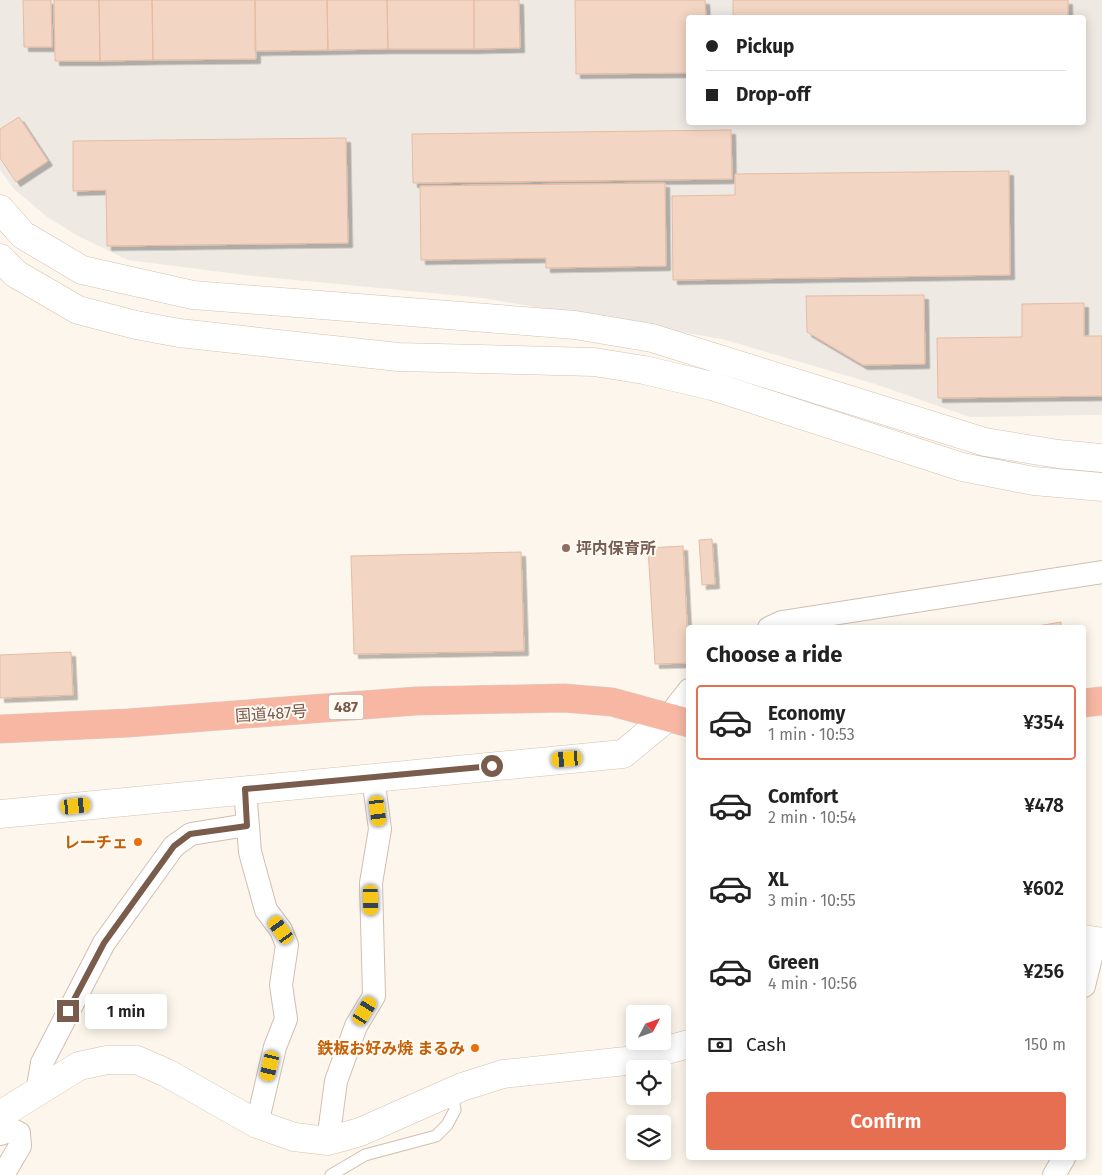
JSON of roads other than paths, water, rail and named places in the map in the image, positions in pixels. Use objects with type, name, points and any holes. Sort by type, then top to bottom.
[{"type":"highway","name":"国道487号","points":[[0,730],[416,702],[564,698],[612,702],[678,720]]},
{"type":"highway","points":[[1086,704],[1102,701]]},
{"type":"street","points":[[0,209],[23,235],[82,270],[193,295],[575,325],[652,338],[985,442],[1058,454],[1102,458]]},
{"type":"street","points":[[0,258],[16,274],[78,310],[136,325],[179,333],[398,357],[594,362],[644,370],[712,386],[962,468],[1034,481],[1102,487]]},
{"type":"street","points":[[776,625],[782,622],[871,607],[1102,572]]},
{"type":"street","points":[[0,814],[623,754],[678,720],[686,698]]},
{"type":"street","points":[[328,1141],[336,1081],[356,1026],[374,996],[370,883],[380,828],[373,777]]},
{"type":"street","points":[[245,789],[250,852],[266,910],[281,930],[286,944],[282,985],[286,1019],[275,1047],[257,1124]]},
{"type":"street","points":[[37,1092],[42,1063],[104,943],[174,846],[190,834],[247,826]]},
{"type":"street","points":[[1086,976],[1093,941]]},
{"type":"street","points":[[0,1115],[79,1066],[107,1060],[137,1060],[167,1073],[257,1124],[294,1137],[328,1141],[360,1132],[452,1091],[503,1074],[626,1060],[686,1045]]},
{"type":"street","points":[[0,1134],[13,1130],[19,1133],[20,1146],[3,1175]]},
{"type":"street","points":[[1054,1175],[1063,1160]]},
{"type":"lane","points":[[331,1175],[365,1155],[436,1136],[447,1125],[455,1110],[452,1091]]},
{"type":"place","name":"坪内保育所","points":[[566,548]]},
{"type":"place","name":"レーチェ","points":[[138,842]]},
{"type":"place","name":"鉄板お好み焼 まるみ","points":[[475,1048]]}]
